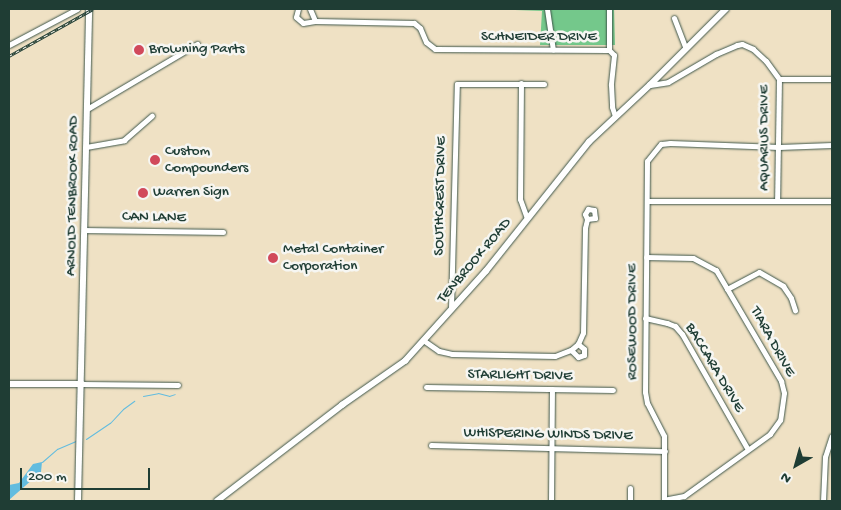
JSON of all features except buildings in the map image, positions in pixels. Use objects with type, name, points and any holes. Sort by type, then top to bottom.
[{"type":"street","points":[[9,45],[71,10],[78,9]]},
{"type":"street","name":"ARNOLD TENBROOK ROAD","points":[[78,501],[89,9]]},
{"type":"street","points":[[298,9],[296,17],[300,21],[315,21],[310,9]]},
{"type":"street","points":[[548,9],[553,50]]},
{"type":"street","points":[[609,9],[609,50]]},
{"type":"street","name":"TENBROOK ROAD","points":[[217,501],[342,405],[398,367],[486,271],[581,150],[650,85],[726,9]]},
{"type":"street","points":[[674,18],[686,47]]},
{"type":"street","name":"SCHNEIDER DRIVE","points":[[315,21],[414,23],[420,28],[426,42],[435,49],[609,50],[614,55],[612,107],[615,116]]},
{"type":"street","points":[[87,109],[197,44]]},
{"type":"street","name":"AQUARIUS DRIVE","points":[[650,85],[668,82],[716,54],[742,44],[754,49],[766,61],[778,79],[779,147],[777,202]]},
{"type":"street","points":[[778,79],[832,80]]},
{"type":"street","points":[[527,218],[520,199],[521,83],[544,84]]},
{"type":"street","name":"SOUTHCREST DRIVE","points":[[451,308],[457,84],[521,83]]},
{"type":"street","points":[[86,147],[124,140],[152,116]]},
{"type":"street","name":"ROSEWOOD DRIVE","points":[[664,501],[664,436],[647,403],[645,318],[646,161],[661,144],[779,147]]},
{"type":"street","points":[[779,147],[832,145]]},
{"type":"street","points":[[647,201],[832,201]]},
{"type":"street","points":[[423,340],[439,351],[452,354],[555,356],[571,350],[578,344],[584,328],[584,228],[587,219]]},
{"type":"street","name":"CAN LANE","points":[[85,230],[223,232]]},
{"type":"street","name":"TIARA DRIVE","points":[[646,257],[693,258],[716,270],[781,382],[784,393],[782,414],[778,426],[767,436],[747,448],[684,496],[664,501]]},
{"type":"street","points":[[727,289],[760,272],[783,286],[795,310]]},
{"type":"street","name":"BACCARA DRIVE","points":[[645,318],[674,326],[682,334],[747,448]]},
{"type":"street","points":[[571,350],[578,357],[584,355],[584,349],[578,344]]},
{"type":"street","points":[[9,384],[178,385]]},
{"type":"street","name":"STARLIGHT DRIVE","points":[[426,387],[613,390]]},
{"type":"street","points":[[551,501],[552,389]]},
{"type":"street","points":[[823,501],[825,457],[832,436]]},
{"type":"street","name":"WHISPERING WINDS DRIVE","points":[[431,445],[665,451]]},
{"type":"street","points":[[630,488],[630,501]]},
{"type":"green space","points":[[483,9],[614,9],[615,45],[540,45],[542,11]]},
{"type":"water","points":[[42,462],[41,472],[9,500],[9,485],[19,483],[33,464]]},
{"type":"waterway","points":[[143,396],[158,393],[169,396],[175,394]]},
{"type":"waterway","points":[[86,439],[110,423],[123,409],[134,401]]},
{"type":"waterway","points":[[42,462],[57,449],[76,441]]},
{"type":"railway","points":[[9,56],[93,9]]},
{"type":"place","name":"Browning Parts","points":[[139,50]]},
{"type":"place","name":"Custom Compounders","points":[[155,160]]},
{"type":"place","name":"Warren Sign","points":[[143,193]]},
{"type":"place","name":"Metal Container Corporation","points":[[273,258]]}]
